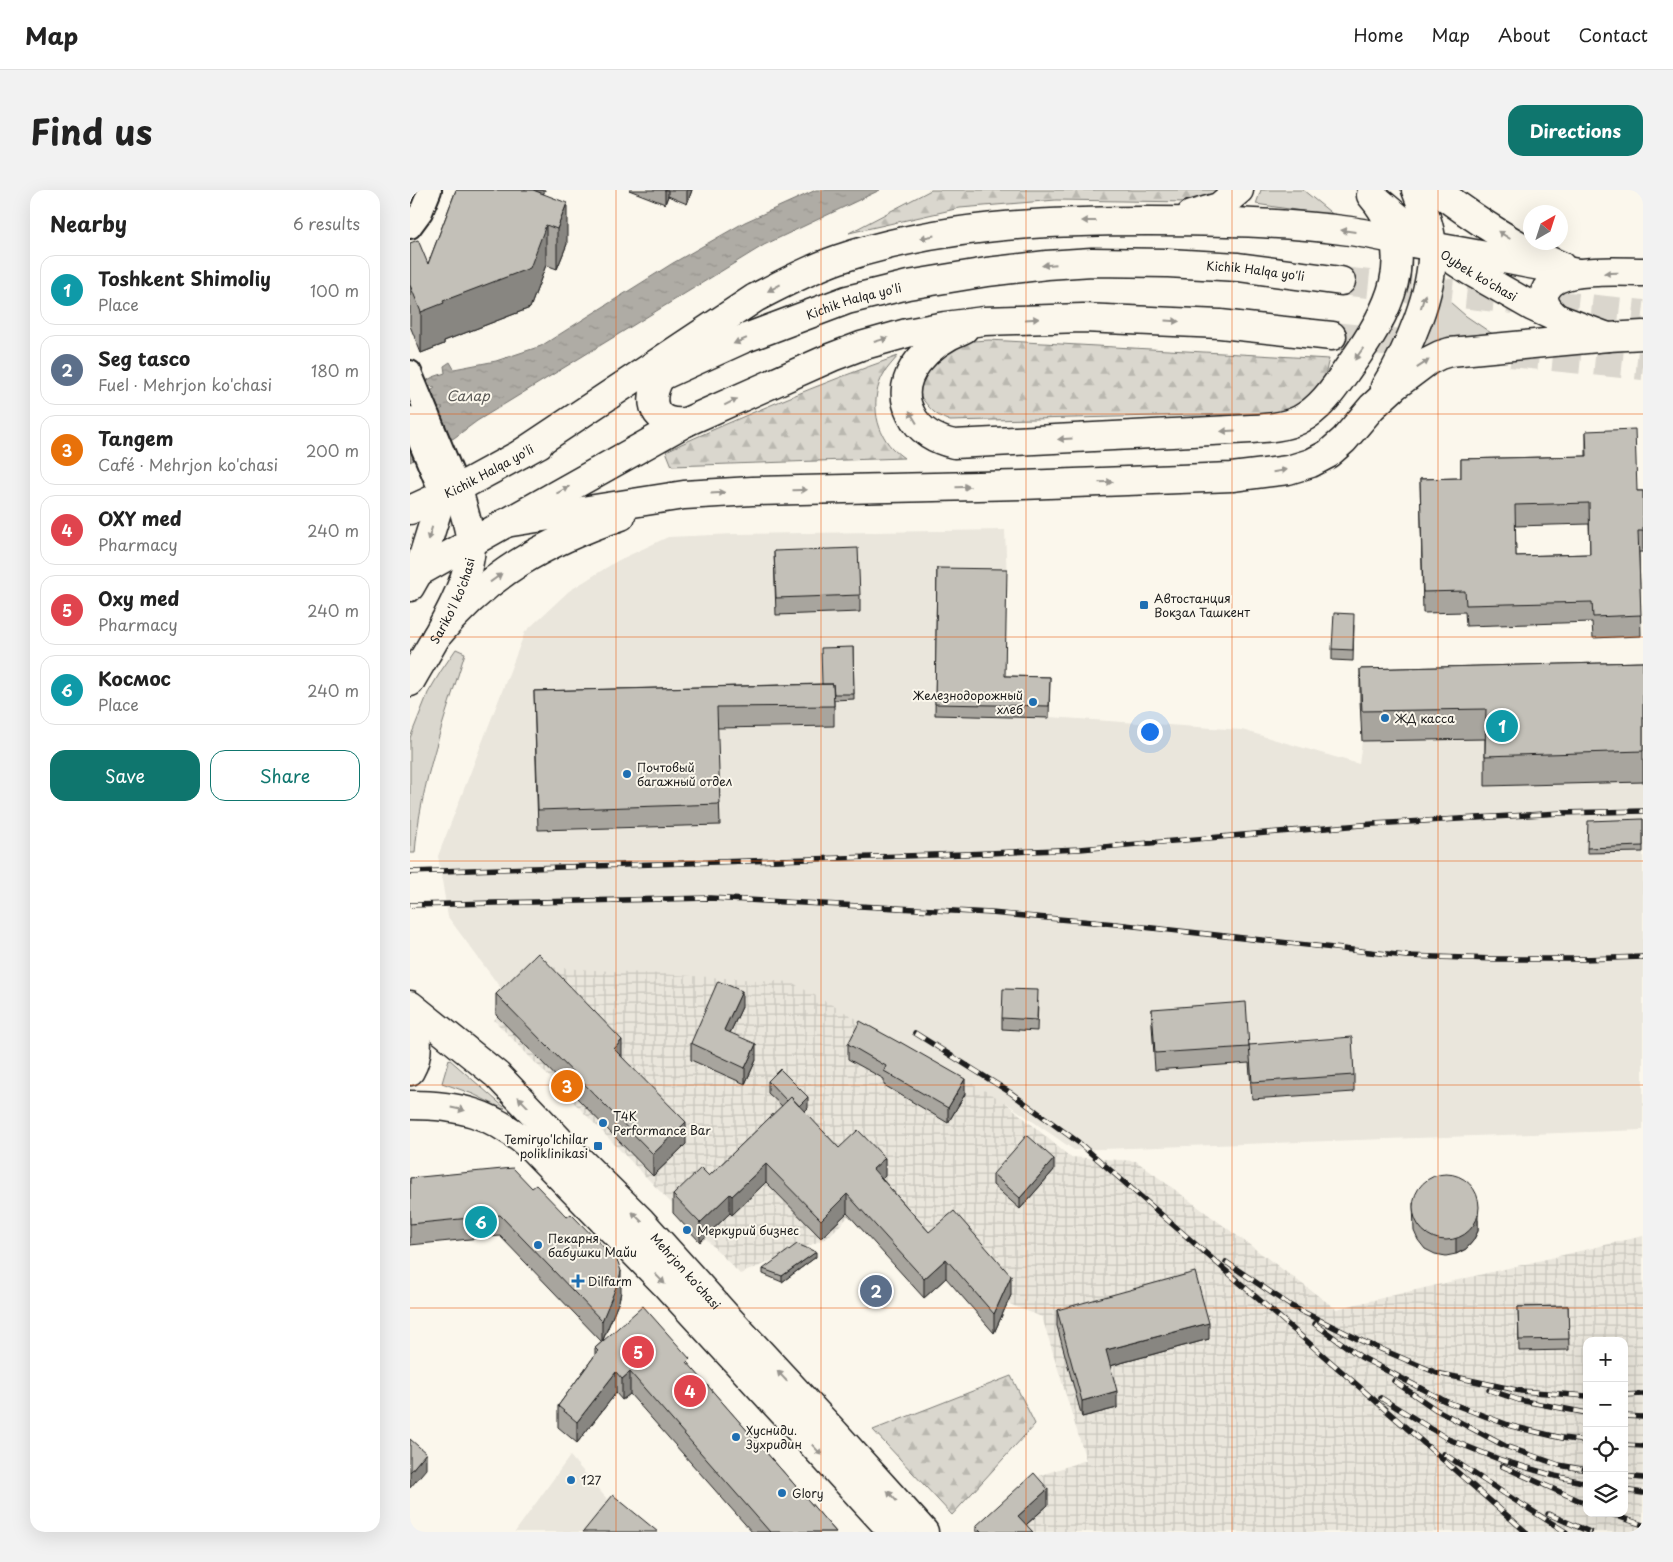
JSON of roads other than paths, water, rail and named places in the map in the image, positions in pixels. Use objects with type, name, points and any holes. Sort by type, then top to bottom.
[{"type":"main road","points":[[1137,221],[1179,218],[1208,211],[1224,203],[1240,190]]},
{"type":"main road","points":[[1372,407],[1399,362],[1414,331],[1429,280],[1432,246],[1428,224],[1416,190]]},
{"type":"main road","points":[[1436,190],[1508,238],[1578,273]]},
{"type":"main road","points":[[984,321],[957,332],[935,344],[917,363],[906,384],[905,399],[912,417],[924,430],[946,442],[954,444],[1251,429],[1285,425],[1299,420],[1310,413],[1338,383],[1377,326],[1390,297],[1396,264],[1396,240],[1387,216],[1368,192]]},
{"type":"main road","name":"Oybek ko'chasi","points":[[1368,192],[1432,246],[1501,290],[1557,318],[1608,337]]},
{"type":"main road","points":[[522,453],[755,298],[803,274],[838,260],[892,244],[973,229],[1036,223],[1137,221],[1215,221],[1268,224],[1351,231],[1578,273],[1643,272]]},
{"type":"main road","name":"Kichik Halqa yo'li","points":[[410,510],[450,492],[661,376],[784,322],[847,300],[901,286],[987,272],[1092,262],[1168,263],[1238,268],[1341,281]]},
{"type":"main road","points":[[1557,318],[1547,309],[1544,302],[1546,290],[1559,279],[1578,273]]},
{"type":"main road","points":[[413,579],[471,542],[686,422],[796,372],[861,346],[907,333],[984,321],[1063,318],[1133,319],[1220,324],[1332,336]]},
{"type":"main road","points":[[505,523],[684,495],[752,491],[1232,478],[1288,470],[1320,459],[1328,454],[1344,440],[1372,407],[1396,385],[1421,365],[1440,355],[1450,352],[1643,335]]},
{"type":"main road","points":[[661,376],[653,394],[652,402],[655,410],[667,421],[676,423],[686,422]]},
{"type":"main road","points":[[450,492],[471,542]]},
{"type":"main road","points":[[413,579],[450,492]]},
{"type":"main road","points":[[436,637],[476,594],[516,564],[580,532],[684,495]]},
{"type":"main road","name":"Sariko'l ko'chasi","points":[[410,682],[436,637],[465,577],[471,553],[471,542]]},
{"type":"main road","name":"Mehrjon ko'chasi","points":[[410,1005],[497,1075],[559,1140],[641,1221],[924,1532]]},
{"type":"main road","points":[[410,1012],[416,1029],[417,1049],[410,1071]]},
{"type":"main road","name":"Mehrjon ko'chasi","points":[[410,1105],[437,1105],[462,1109],[482,1115],[516,1134],[530,1146],[667,1286],[893,1532]]},
{"type":"street","points":[[410,227],[421,212],[430,190]]},
{"type":"street","points":[[410,372],[432,450],[450,492]]},
{"type":"street","points":[[410,418],[432,450]]},
{"type":"water","name":"Салар","points":[[816,190],[880,190],[764,245],[477,421],[454,438],[410,462],[410,425],[443,408],[438,408],[410,420],[410,401],[435,387],[430,386],[410,395],[410,390],[433,377],[445,373],[444,366],[450,362],[454,369],[496,361],[541,346],[673,263],[745,222]]},
{"type":"tunnel","points":[[1341,281],[1643,314]]},
{"type":"tunnel","points":[[1332,336],[1465,349]]},
{"type":"tunnel","points":[[1511,353],[1643,366]]},
{"type":"railway","points":[[410,872],[1080,849],[1373,824],[1561,813],[1643,811]]},
{"type":"railway","points":[[410,905],[710,898],[991,913],[1116,924],[1406,956],[1495,959],[1643,957]]},
{"type":"railway","points":[[915,1033],[1011,1093],[1078,1142],[1526,1532]]},
{"type":"railway","points":[[1226,1262],[1291,1306],[1362,1341],[1437,1373],[1521,1391],[1583,1396]]},
{"type":"railway","points":[[1315,1324],[1361,1357],[1445,1401],[1511,1426],[1562,1438],[1583,1441]]},
{"type":"railway","points":[[1394,1381],[1435,1409],[1505,1446],[1559,1465],[1583,1469]]},
{"type":"railway","points":[[1489,1390],[1519,1400],[1583,1412]]},
{"type":"railway","points":[[1628,1395],[1643,1394]]},
{"type":"railway","points":[[1381,1398],[1448,1439],[1501,1460],[1583,1482]]},
{"type":"railway","points":[[1628,1416],[1643,1417]]},
{"type":"railway","points":[[1628,1445],[1643,1446]]},
{"type":"railway","points":[[1444,1454],[1566,1532]]},
{"type":"railway","points":[[1502,1466],[1583,1502]]},
{"type":"railway","points":[[1628,1476],[1643,1478]]},
{"type":"railway","points":[[1628,1491],[1643,1493]]},
{"type":"railway","points":[[1548,1514],[1590,1532]]},
{"type":"railway","points":[[1620,1517],[1643,1525]]},
{"type":"place","name":"Автостанция Вокзал Ташкент","points":[[1144,605]]},
{"type":"place","name":"Железнодорожный хлеб","points":[[1033,702]]},
{"type":"place","name":"ЖД касса","points":[[1385,718]]},
{"type":"place","name":"Toshkent Shimoliy","points":[[1502,726]]},
{"type":"place","name":"Почтовый багажный отдел","points":[[627,774]]},
{"type":"place","name":"Tangem","points":[[567,1086]]},
{"type":"place","name":"T4K Performance Bar","points":[[603,1123]]},
{"type":"place","name":"Temiryo'lchilar poliklinikasi","points":[[598,1146]]},
{"type":"place","name":"Космоc","points":[[481,1222]]},
{"type":"place","name":"Меркурий бизнес","points":[[687,1230]]},
{"type":"place","name":"Пекарня бабушки Майи","points":[[538,1245]]},
{"type":"place","name":"Dilfarm","points":[[578,1281]]},
{"type":"place","name":"Seg tasco","points":[[876,1291]]},
{"type":"place","name":"Oxy med","points":[[638,1352]]},
{"type":"place","name":"OXY med","points":[[690,1391]]},
{"type":"place","name":"Хусниди. Зухридин","points":[[736,1437]]},
{"type":"place","name":"127","points":[[571,1480]]},
{"type":"place","name":"Glory","points":[[782,1493]]}]
